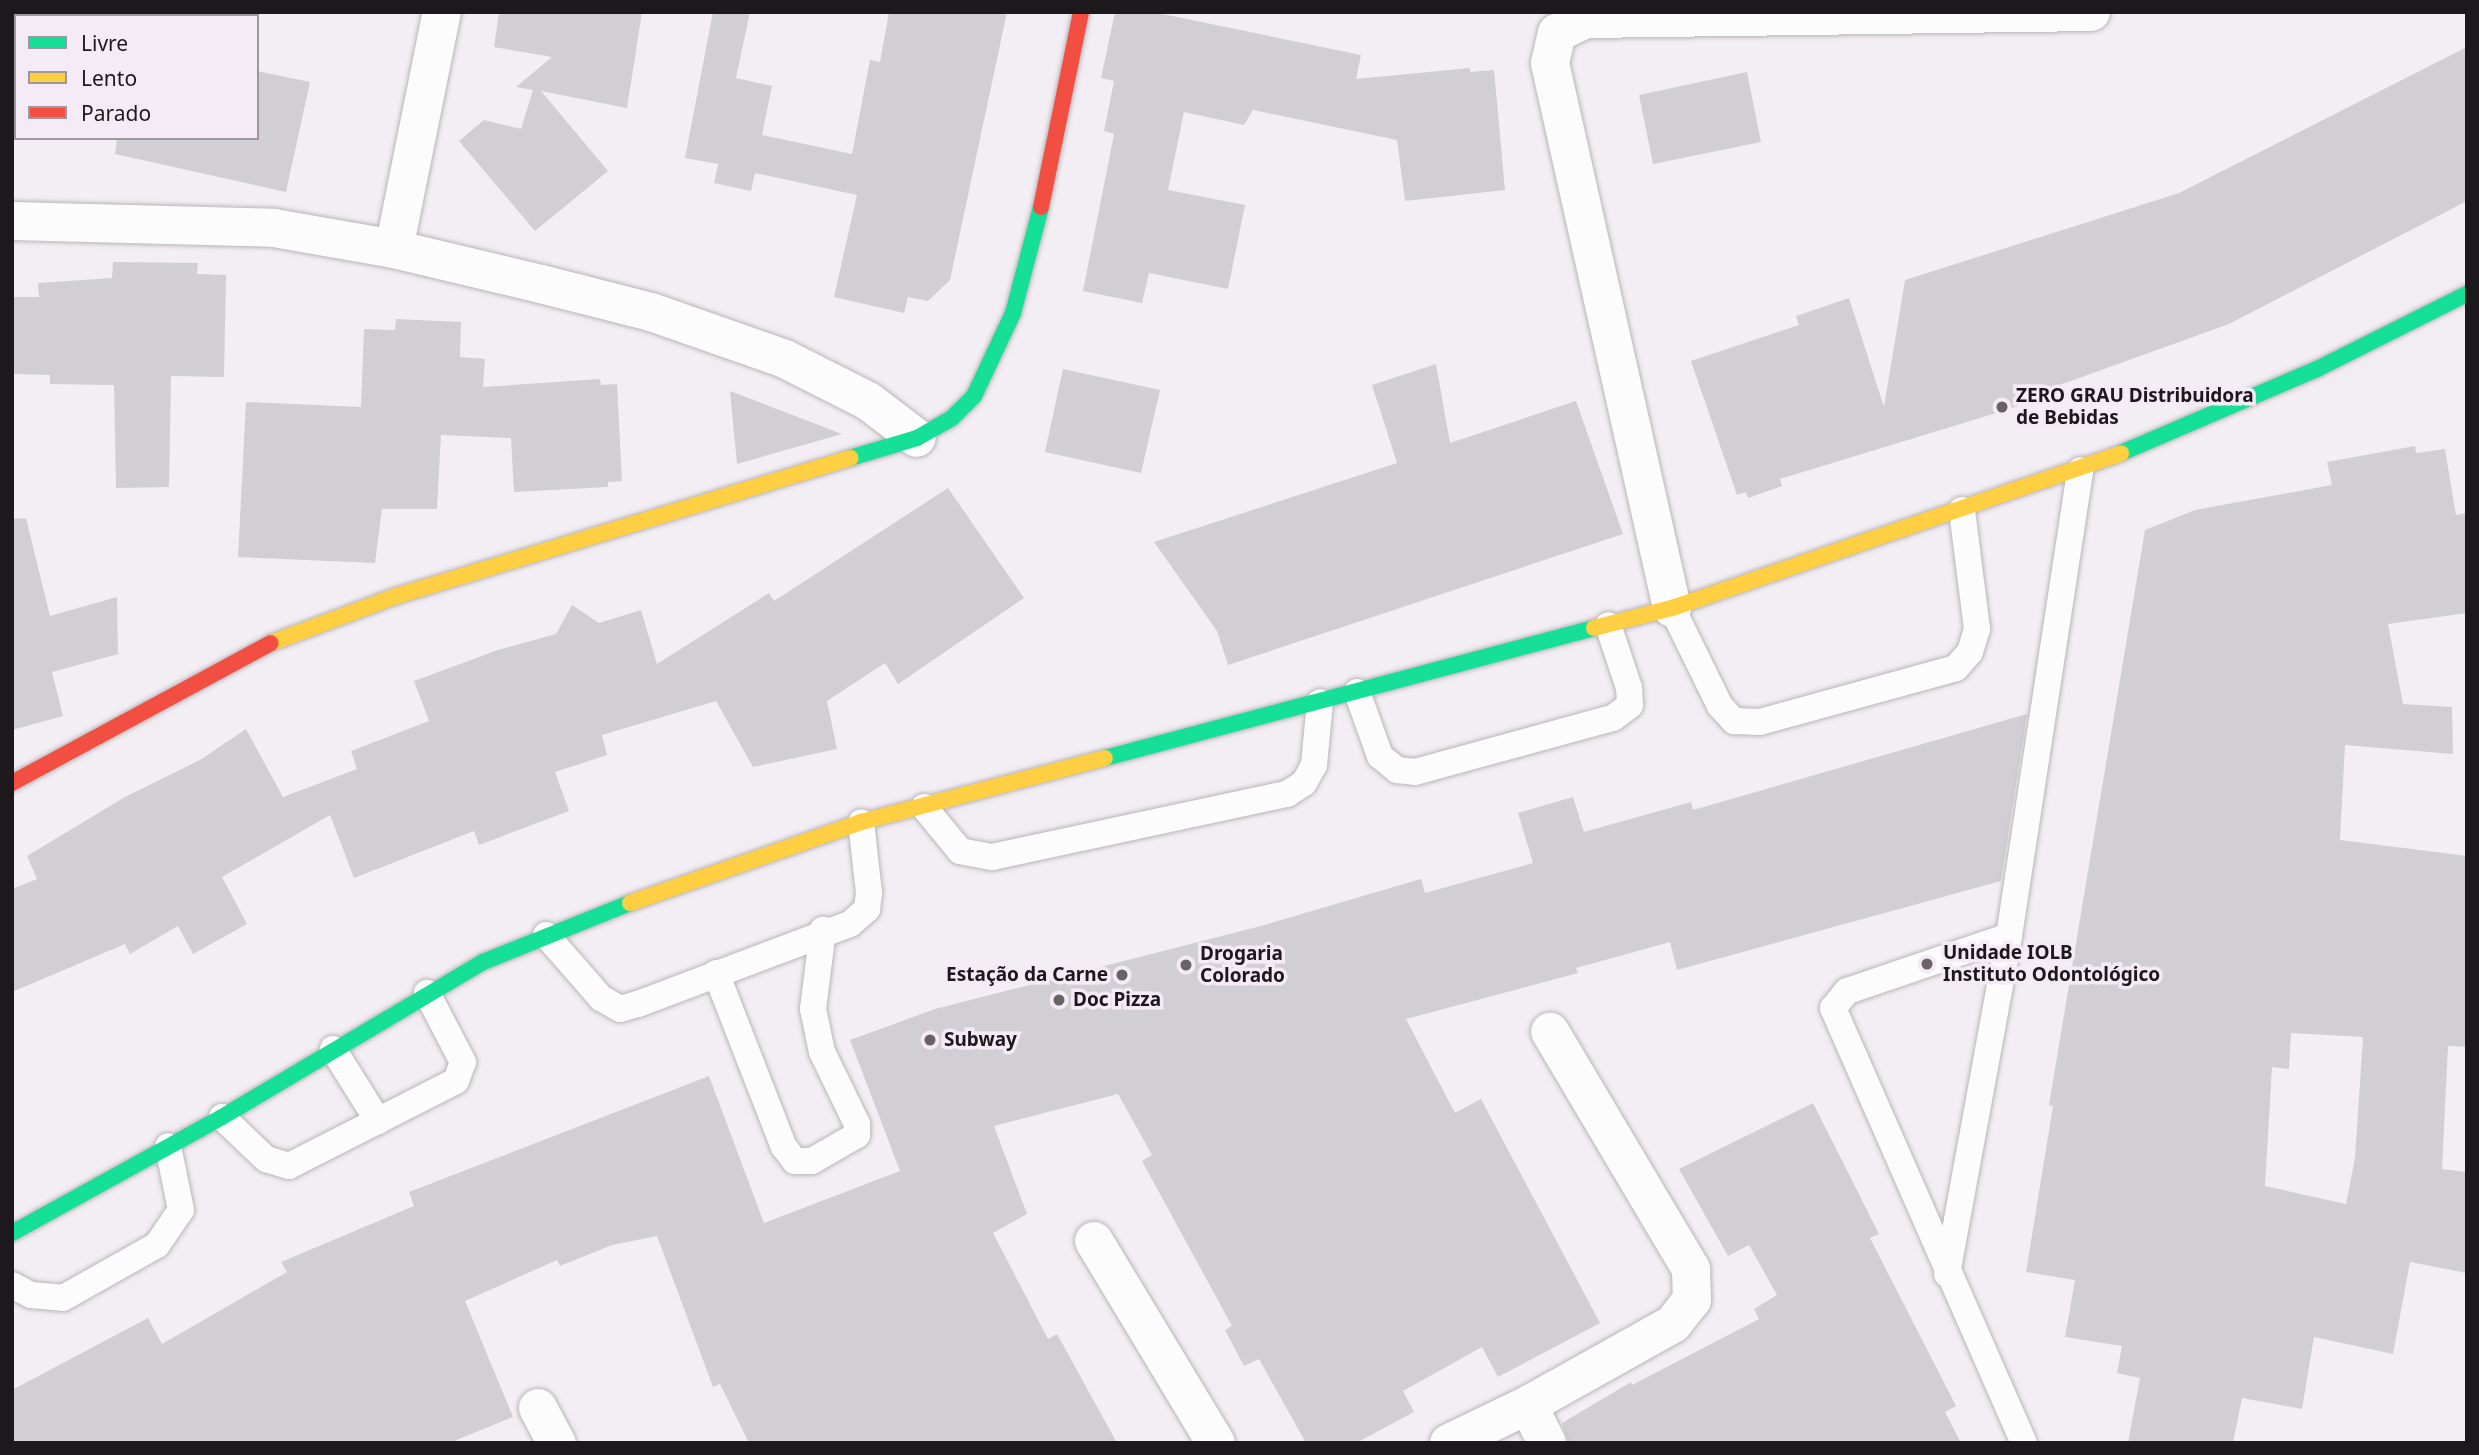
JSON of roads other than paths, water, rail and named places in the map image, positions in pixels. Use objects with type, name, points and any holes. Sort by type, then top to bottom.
[{"type":"street","points":[[394,249],[442,12]]},
{"type":"street","points":[[12,783],[230,661],[298,630],[396,596],[917,438],[952,418],[974,396],[1013,313],[1038,222],[1080,12]]},
{"type":"street","points":[[1672,608],[1550,63],[1557,33],[1586,19],[2091,12]]},
{"type":"street","points":[[12,220],[274,228],[394,249],[652,312],[785,359],[868,401],[917,438]]},
{"type":"street","points":[[12,1233],[222,1116],[426,993],[546,935],[722,868],[861,822],[1672,608],[2080,470],[2317,369],[2467,294]]},
{"type":"street","points":[[1449,1443],[1528,1405],[1673,1324],[1692,1300],[1691,1269],[1550,1032]]},
{"type":"street","points":[[1094,1241],[1216,1443]]},
{"type":"street","points":[[1528,1405],[1547,1443]]},
{"type":"street","points":[[538,1408],[557,1443]]},
{"type":"lane","points":[[1947,1274],[2010,936],[2080,470]]},
{"type":"lane","points":[[1672,608],[1720,706],[1734,721],[1760,722],[1956,668],[1970,652],[1977,629],[1962,510]]},
{"type":"lane","points":[[1357,692],[1380,756],[1397,770],[1415,772],[1613,718],[1630,705],[1629,688],[1608,625]]},
{"type":"lane","points":[[924,807],[960,851],[992,857],[1287,793],[1304,783],[1314,765],[1320,702]]},
{"type":"lane","points":[[546,935],[601,998],[620,1009],[823,930],[850,923],[867,909],[861,822]]},
{"type":"lane","points":[[716,973],[784,1147],[795,1161],[812,1161],[858,1135],[857,1124],[822,1052],[813,1009],[823,930]]},
{"type":"lane","points":[[2010,936],[1847,991],[1833,1008],[1947,1274],[2024,1443]]},
{"type":"lane","points":[[222,1116],[266,1159],[289,1166],[456,1081],[463,1062],[426,993]]},
{"type":"lane","points":[[333,1049],[378,1121]]},
{"type":"lane","points":[[12,1285],[31,1295],[63,1298],[157,1245],[181,1210],[168,1146]]},
{"type":"place","name":"ZERO GRAU Distribuidora de Bebidas","points":[[2002,407]]},
{"type":"place","name":"Unidade IOLB Instituto Odontológico","points":[[1927,964]]},
{"type":"place","name":"Drogaria Colorado","points":[[1186,965]]},
{"type":"place","name":"Estação da Carne","points":[[1122,975]]},
{"type":"place","name":"Doc Pizza","points":[[1059,1000]]},
{"type":"place","name":"Subway","points":[[930,1040]]}]
